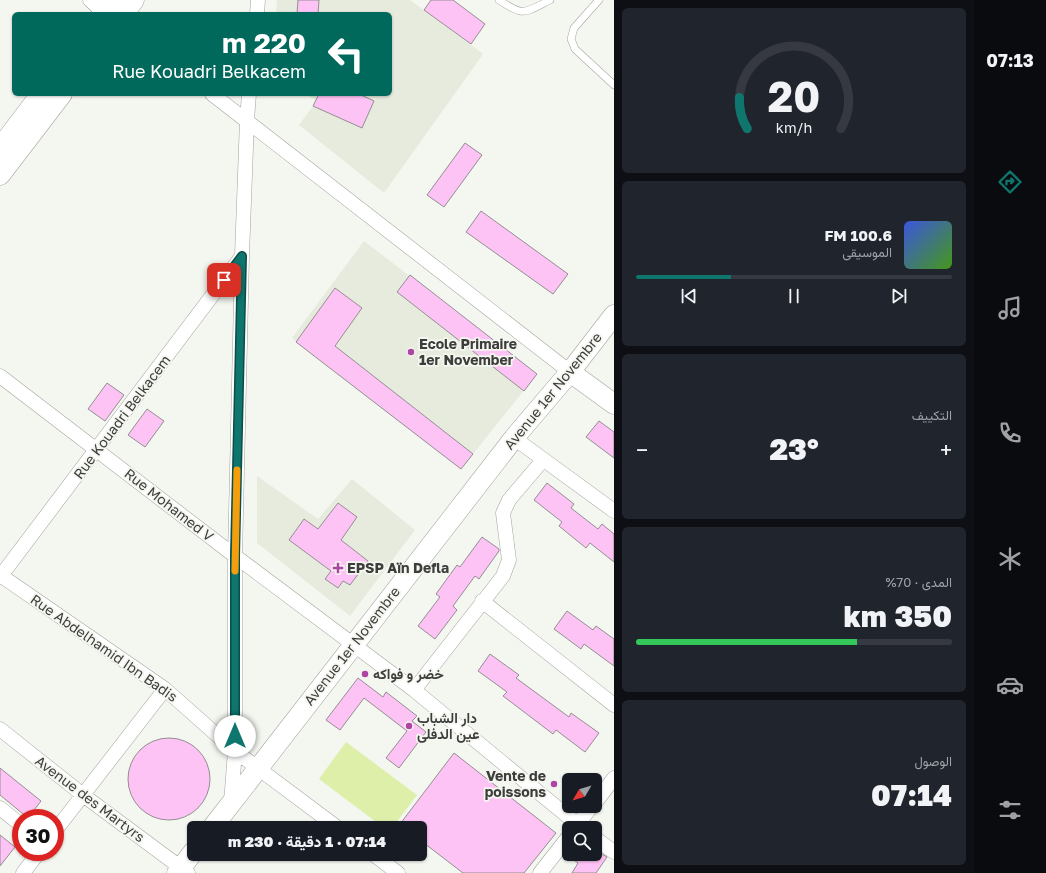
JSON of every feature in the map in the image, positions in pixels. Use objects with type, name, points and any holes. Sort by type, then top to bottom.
[{"type":"main road","points":[[125,12],[134,0]]},
{"type":"main road","points":[[0,148],[39,96]]},
{"type":"main road","points":[[0,175],[60,96]]},
{"type":"main road","name":"Avenue 1er Novembre","points":[[218,821],[514,438],[570,372],[614,315]]},
{"type":"main road","points":[[570,372],[614,404]]},
{"type":"main road","points":[[182,871],[188,861]]},
{"type":"street","points":[[257,12],[258,0]]},
{"type":"street","points":[[215,96],[570,372]]},
{"type":"street","points":[[231,804],[235,751],[235,556],[242,256],[249,96]]},
{"type":"street","name":"Rue Kouadri Belkacem","points":[[0,576],[97,450],[242,256]]},
{"type":"street","name":"Rue Mohamed V","points":[[0,376],[235,556],[414,690],[571,821]]},
{"type":"street","points":[[514,438],[614,511]]},
{"type":"street","points":[[414,690],[503,576],[509,560],[503,513],[509,500],[543,460]]},
{"type":"street","name":"Rue Abdelhamid Ibn Badis","points":[[0,576],[165,689],[235,751],[329,821]]},
{"type":"street","points":[[482,601],[614,705]]},
{"type":"street","points":[[64,819],[165,689]]},
{"type":"street","name":"Avenue des Martyrs","points":[[0,729],[82,795],[182,871]]},
{"type":"street","points":[[602,794],[614,778]]},
{"type":"street","points":[[0,808],[12,818]]},
{"type":"street","points":[[602,843],[614,852]]},
{"type":"street","points":[[540,873],[562,845]]},
{"type":"street","points":[[23,873],[32,861]]},
{"type":"street","points":[[382,861],[398,873]]},
{"type":"lane","points":[[504,1],[516,11],[524,12],[550,0]]},
{"type":"lane","points":[[599,0],[574,28],[571,39],[575,49],[614,85]]},
{"type":"shaded area","points":[[277,0],[410,0],[483,54],[384,193],[299,125],[316,100],[308,96],[392,96],[392,12],[276,12]]},
{"type":"shaded area","name":"Ecole Primaire 1er November","points":[[364,241],[537,374],[461,469],[292,338]]},
{"type":"shaded area","name":"EPSP Aïn Defla","points":[[257,476],[318,519],[352,479],[415,530],[350,616],[257,543]]},
{"type":"green space","points":[[346,742],[417,795],[397,821],[375,821],[319,779]]},
{"type":"building","points":[[298,0],[319,0],[318,12],[297,12]]},
{"type":"building","points":[[431,0],[453,0],[485,24],[471,44],[424,10]]},
{"type":"building","points":[[318,96],[363,96],[374,101],[362,128],[313,106]]},
{"type":"building","points":[[465,143],[482,155],[444,207],[427,195]]},
{"type":"building","points":[[481,211],[568,274],[553,294],[466,232]]},
{"type":"building","points":[[410,275],[537,374],[524,391],[397,292]]},
{"type":"building","points":[[335,288],[362,308],[335,346],[473,454],[461,469],[296,342]]},
{"type":"building","points":[[107,383],[124,395],[105,421],[88,409]]},
{"type":"building","points":[[147,409],[164,421],[145,447],[128,435]]},
{"type":"building","points":[[599,421],[614,432],[614,458],[586,437]]},
{"type":"building","points":[[547,483],[574,504],[571,508],[598,529],[602,524],[614,534],[614,562],[590,543],[586,548],[559,526],[562,522],[534,500]]},
{"type":"building","points":[[338,503],[357,517],[341,540],[368,561],[350,585],[343,581],[338,588],[325,579],[331,571],[289,540],[304,519],[318,529]]},
{"type":"building","points":[[482,537],[499,549],[499,551],[479,579],[475,576],[453,606],[457,610],[435,639],[418,626],[440,597],[436,594],[457,565],[460,567]]},
{"type":"building","points":[[567,611],[593,630],[596,626],[614,639],[614,666],[584,644],[581,649],[554,629]]},
{"type":"building","points":[[490,654],[519,675],[516,678],[569,717],[571,713],[599,733],[585,752],[556,730],[553,734],[503,696],[507,692],[478,671]]},
{"type":"building","name":"دار الشباب عين الدفلى","points":[[358,678],[383,697],[386,692],[417,716],[412,721],[426,732],[399,768],[386,758],[407,731],[364,698],[340,730],[326,720]]},
{"type":"building","points":[[161,738],[177,738],[192,745],[203,756],[210,771],[210,787],[207,795],[198,808],[185,817],[177,820],[161,820],[146,813],[135,802],[128,787],[128,771],[135,756],[146,745]]},
{"type":"building","points":[[454,753],[556,833],[524,873],[463,873],[427,845],[427,821],[402,821]]},
{"type":"building","points":[[0,768],[41,801],[35,809],[17,809],[0,795]]},
{"type":"building","points":[[0,835],[12,845],[12,851],[0,866]]},
{"type":"building","points":[[602,854],[607,857],[596,873],[572,873],[578,863],[575,861],[602,861]]},
{"type":"slow traffic","points":[[235,571],[237,470]]},
{"type":"place","name":"Ecole Primaire 1er November","points":[[411,352]]},
{"type":"place","name":"EPSP Aïn Defla","points":[[338,568]]},
{"type":"place","name":"خضر و فواكه","points":[[365,674]]},
{"type":"place","name":"دار الشباب عين الدفلى","points":[[409,726]]},
{"type":"place","name":"Vente de poissons","points":[[554,784]]},
{"type":"route","points":[[224,280],[242,256],[235,556],[235,736]]}]
